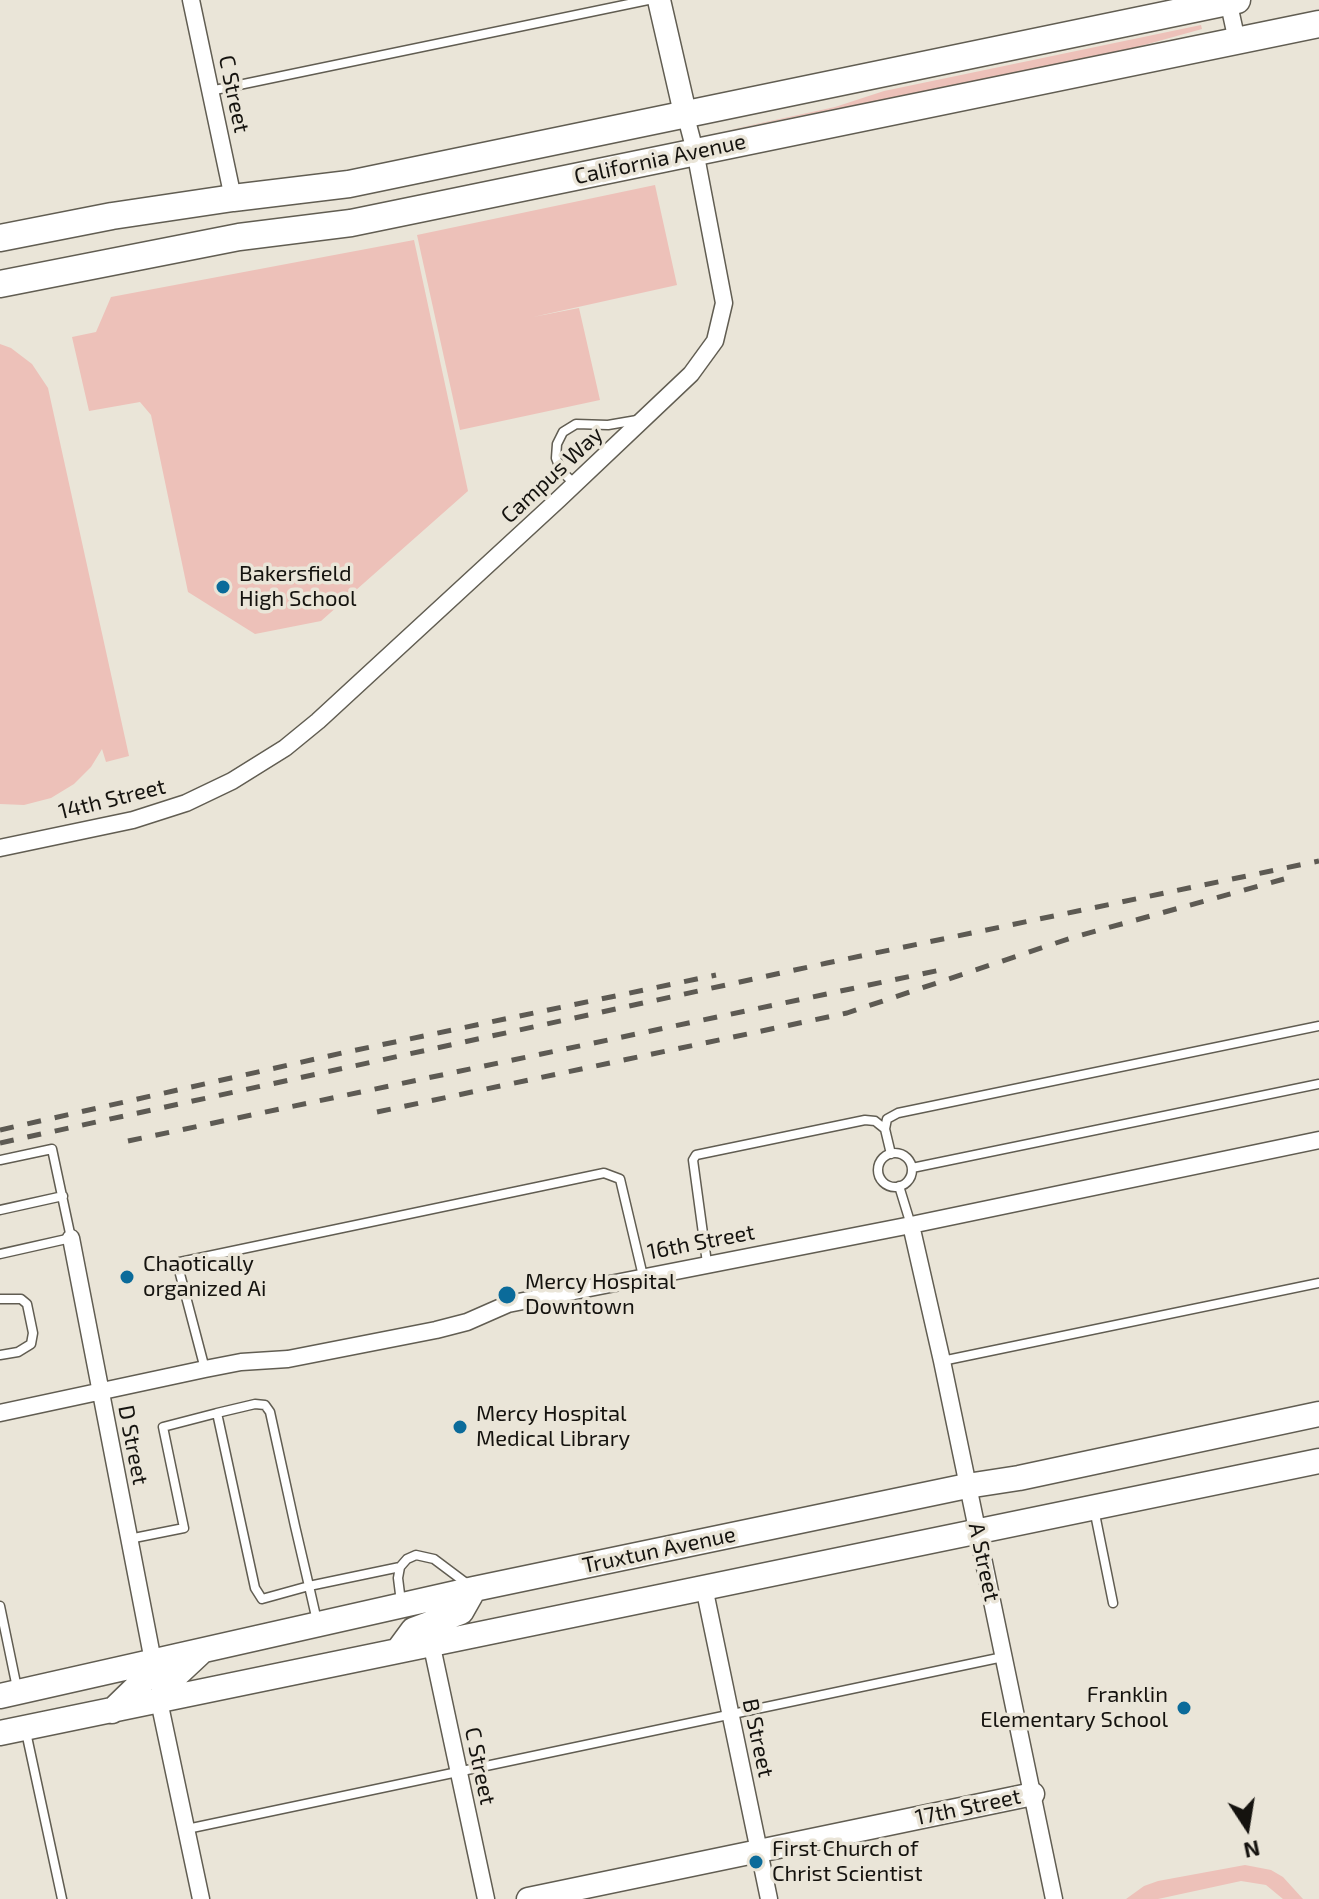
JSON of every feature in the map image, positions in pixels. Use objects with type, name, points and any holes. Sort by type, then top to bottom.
[{"type":"main road","name":"California Avenue","points":[[0,238],[112,216],[349,184],[1231,1]]},
{"type":"main road","name":"California Avenue","points":[[0,284],[239,237],[351,223],[1319,24]]},
{"type":"main road","name":"Truxtun Avenue","points":[[9,1694],[402,1604],[1319,1414]]},
{"type":"main road","name":"Truxtun Avenue","points":[[0,1733],[1319,1461]]},
{"type":"main road","points":[[399,1649],[413,1630],[461,1612],[474,1589]]},
{"type":"main road","points":[[159,1701],[169,1682],[202,1651]]},
{"type":"main road","points":[[112,1711],[150,1674],[153,1661]]},
{"type":"street","name":"C Street","points":[[191,0],[233,198]]},
{"type":"street","points":[[659,0],[685,113]]},
{"type":"street","points":[[1231,1],[1237,41]]},
{"type":"street","name":"Campus Way","points":[[232,781],[285,748],[318,721],[646,419],[691,374],[715,341],[724,303],[685,113]]},
{"type":"street","name":"14th Street","points":[[0,848],[133,820],[186,803],[232,781]]},
{"type":"street","name":"16th Street","points":[[0,1413],[241,1362],[288,1359],[436,1330],[467,1322],[508,1304],[911,1225],[1319,1140]]},
{"type":"street","name":"A Street","points":[[911,1225],[1054,1899]]},
{"type":"street","name":"D Street","points":[[71,1238],[153,1661]]},
{"type":"street","name":"B Street","points":[[704,1587],[769,1899]]},
{"type":"street","name":"C Street","points":[[431,1642],[486,1899]]},
{"type":"street","points":[[159,1701],[201,1899]]},
{"type":"street","name":"17th Street","points":[[528,1899],[1033,1794]]},
{"type":"lane","points":[[210,91],[648,0]]},
{"type":"lane","points":[[575,484],[561,471],[556,458],[557,444],[563,432],[576,424],[608,425],[646,419]]},
{"type":"lane","points":[[891,1154],[885,1129],[887,1119],[898,1113],[1319,1026]]},
{"type":"lane","points":[[912,1168],[1319,1084]]},
{"type":"lane","points":[[707,1263],[693,1160],[696,1155],[865,1120],[875,1121],[885,1129]]},
{"type":"lane","points":[[0,1160],[52,1149],[71,1238],[0,1254]]},
{"type":"lane","points":[[891,1154],[904,1155],[912,1168],[910,1178],[899,1186],[885,1183],[879,1173],[880,1162],[891,1154]]},
{"type":"lane","points":[[205,1369],[180,1274],[180,1262],[604,1173],[620,1179],[643,1276]]},
{"type":"lane","points":[[899,1186],[911,1225]]},
{"type":"lane","points":[[0,1210],[63,1196]]},
{"type":"lane","points":[[942,1361],[1319,1283]]},
{"type":"lane","points":[[0,1299],[21,1299],[27,1304],[33,1333],[31,1344],[18,1352],[0,1355]]},
{"type":"lane","points":[[129,1539],[184,1528],[163,1427],[255,1404],[265,1405],[270,1412],[318,1624]]},
{"type":"lane","points":[[217,1413],[259,1597],[262,1599],[400,1567]]},
{"type":"lane","points":[[1094,1508],[1113,1603]]},
{"type":"lane","points":[[402,1604],[398,1578],[400,1567],[416,1555],[434,1559],[474,1589]]},
{"type":"lane","points":[[0,1606],[9,1694]]},
{"type":"lane","points":[[187,1829],[1004,1657]]},
{"type":"lane","points":[[25,1728],[62,1899]]},
{"type":"shaded area","points":[[1201,25],[1202,29],[1119,52],[887,102],[724,131],[835,107],[884,91]]},
{"type":"shaded area","points":[[655,185],[677,285],[533,317],[579,308],[600,400],[460,430],[417,235]]},
{"type":"shaded area","points":[[414,240],[468,491],[321,621],[255,634],[188,592],[151,415],[140,402],[89,411],[72,337],[96,332],[111,297]]},
{"type":"shaded area","points":[[0,344],[11,348],[32,364],[48,388],[129,756],[106,762],[102,749],[91,767],[74,784],[51,798],[24,805],[0,804]]},
{"type":"shaded area","points":[[1245,1865],[1271,1870],[1283,1877],[1303,1899],[1283,1899],[1266,1885],[1241,1881],[1158,1899],[1126,1899],[1144,1886],[1158,1881]]},
{"type":"railway","points":[[0,1143],[827,963],[1319,861]]},
{"type":"railway","points":[[377,1112],[847,1013],[1071,938],[1284,879]]},
{"type":"railway","points":[[128,1141],[950,968]]},
{"type":"railway","points":[[0,1130],[342,1053],[716,975]]},
{"type":"place","name":"Bakersfield High School","points":[[223,587]]},
{"type":"place","name":"Chaotically organized Ai","points":[[127,1277]]},
{"type":"place","name":"Mercy Hospital Downtown","points":[[507,1295]]},
{"type":"place","name":"Mercy Hospital Medical Library","points":[[460,1427]]},
{"type":"place","name":"Franklin Elementary School","points":[[1184,1708]]},
{"type":"place","name":"First Church of Christ Scientist","points":[[756,1862]]}]
